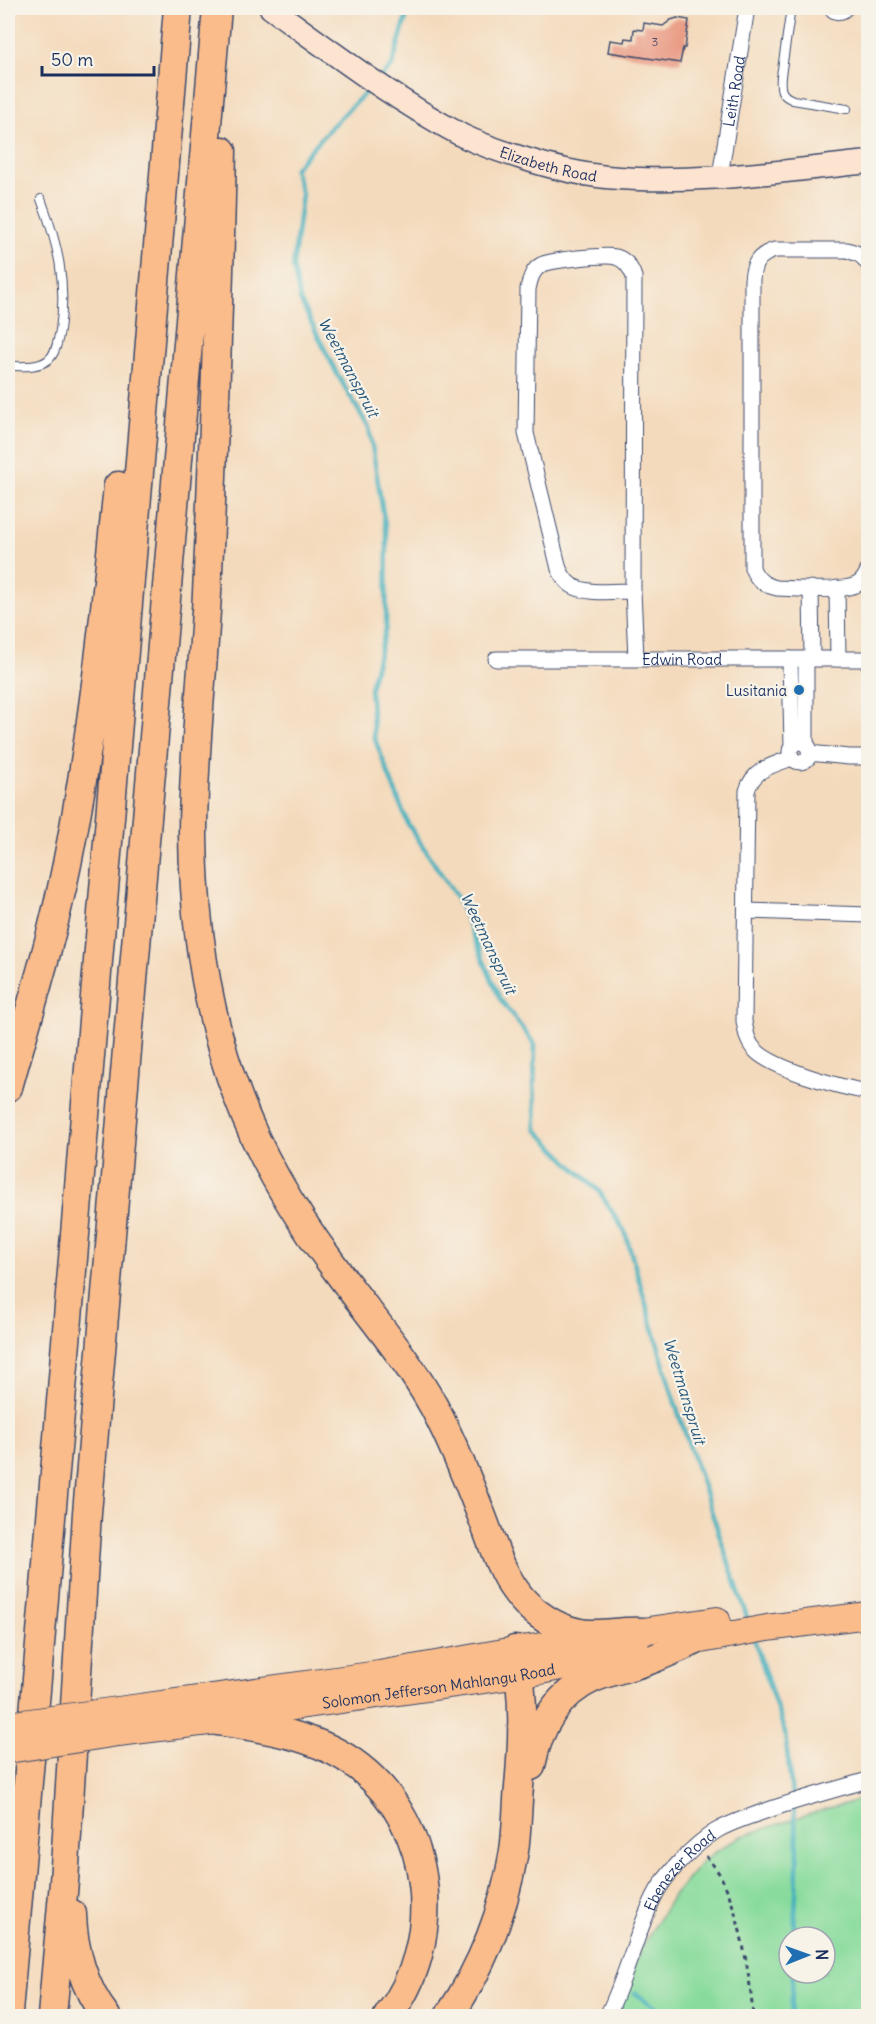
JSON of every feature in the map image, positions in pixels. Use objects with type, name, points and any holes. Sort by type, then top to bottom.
[{"type":"highway","points":[[8,2012],[178,8]]},
{"type":"highway","points":[[52,2016],[64,1882],[87,1514],[217,8]]},
{"type":"highway","points":[[225,8],[216,403],[193,832],[198,930],[206,988],[221,1049],[239,1101],[282,1189],[317,1244],[395,1349],[431,1402],[451,1440],[497,1557],[515,1591],[536,1612],[568,1630],[592,1635],[642,1632]]},
{"type":"highway","points":[[8,1087],[43,962],[67,864],[91,721],[125,412],[139,318],[160,221]]},
{"type":"highway","points":[[87,1514],[92,1548],[91,1592],[71,1879],[72,1921],[88,1990],[106,2016]]},
{"type":"highway","points":[[449,2016],[483,1959],[499,1918],[538,1739],[544,1722],[571,1692],[591,1679],[647,1661],[701,1634]]},
{"type":"highway","points":[[514,1850],[522,1750],[518,1663]]},
{"type":"highway","points":[[218,1721],[260,1727],[323,1746],[359,1767],[394,1803],[414,1842],[420,1861],[425,1905],[422,1939],[416,1965],[407,1986],[387,2016]]},
{"type":"main road","name":"Solomon Jefferson Mahlangu Road","points":[[8,1725],[118,1721],[218,1721],[518,1663],[701,1634],[868,1600]]},
{"type":"main road","name":"Solomon Jefferson Mahlangu Road","points":[[766,1621],[868,1615]]},
{"type":"main road","name":"Solomon Jefferson Mahlangu Road","points":[[8,1750],[118,1721],[378,1674],[518,1663],[642,1632],[701,1634]]},
{"type":"street","name":"Elizabeth Road","points":[[271,8],[400,100],[465,137],[512,155],[570,171],[605,177],[675,180],[868,162]]},
{"type":"street","name":"Leith Road","points":[[720,176],[747,8]]},
{"type":"street","points":[[868,264],[864,257],[847,250],[775,250],[765,253],[757,260],[753,269],[752,568],[755,577],[768,586],[777,588],[837,588],[856,585],[868,570]]},
{"type":"street","points":[[633,591],[582,589],[572,586],[565,580],[559,569],[526,433],[528,289],[534,272],[540,265],[549,262],[605,256],[617,257],[626,263],[634,277],[633,591],[636,658]]},
{"type":"street","points":[[800,750],[809,659],[811,588]]},
{"type":"street","points":[[837,588],[838,659]]},
{"type":"street","name":"Edwin Road","points":[[496,659],[868,659]]},
{"type":"street","points":[[790,659],[800,750]]},
{"type":"street","points":[[868,757],[849,757],[800,750],[757,772],[749,784],[746,809],[744,1021],[749,1042],[764,1057],[784,1067],[846,1088],[868,1092]]},
{"type":"street","points":[[746,911],[868,915]]},
{"type":"street","name":"Ebenezer Road","points":[[608,2016],[635,1940],[655,1894],[675,1868],[698,1845],[717,1830],[765,1811],[868,1780]]},
{"type":"lane","points":[[791,8],[781,76],[782,93],[793,100],[847,109]]},
{"type":"lane","points":[[827,8],[839,16],[846,14],[850,8]]},
{"type":"lane","points":[[8,366],[40,364],[49,360],[59,337],[63,290],[54,233],[40,199]]},
{"type":"path","points":[[698,1845],[720,1875],[735,1911],[745,1957],[753,2016]]},
{"type":"green space","points":[[868,1798],[868,2016],[617,2016],[640,1950],[673,1896],[703,1860],[739,1837]]},
{"type":"building","points":[[677,18],[689,20],[685,48],[683,48],[680,63],[608,52],[610,40],[624,42],[625,38],[633,39],[634,29],[643,30],[644,23],[663,26]]},
{"type":"waterway","points":[[380,78],[392,66],[409,8]]},
{"type":"waterway","name":"Weetmanspruit","points":[[370,88],[294,169],[302,194],[293,266],[300,300],[337,374],[369,428],[387,537],[386,628],[370,688],[374,737],[408,824],[457,898],[500,999],[535,1045],[536,1129],[599,1191],[625,1232],[675,1403],[749,1623]]},
{"type":"waterway","name":"Weetmanspruit","points":[[754,1639],[785,1733],[798,1848],[795,1925]]},
{"type":"waterway","name":"Weetmanspruit","points":[[791,2016],[792,1985]]},
{"type":"waterway","points":[[635,1993],[668,2016]]},
{"type":"place","name":"Lusitania","points":[[799,690]]}]
